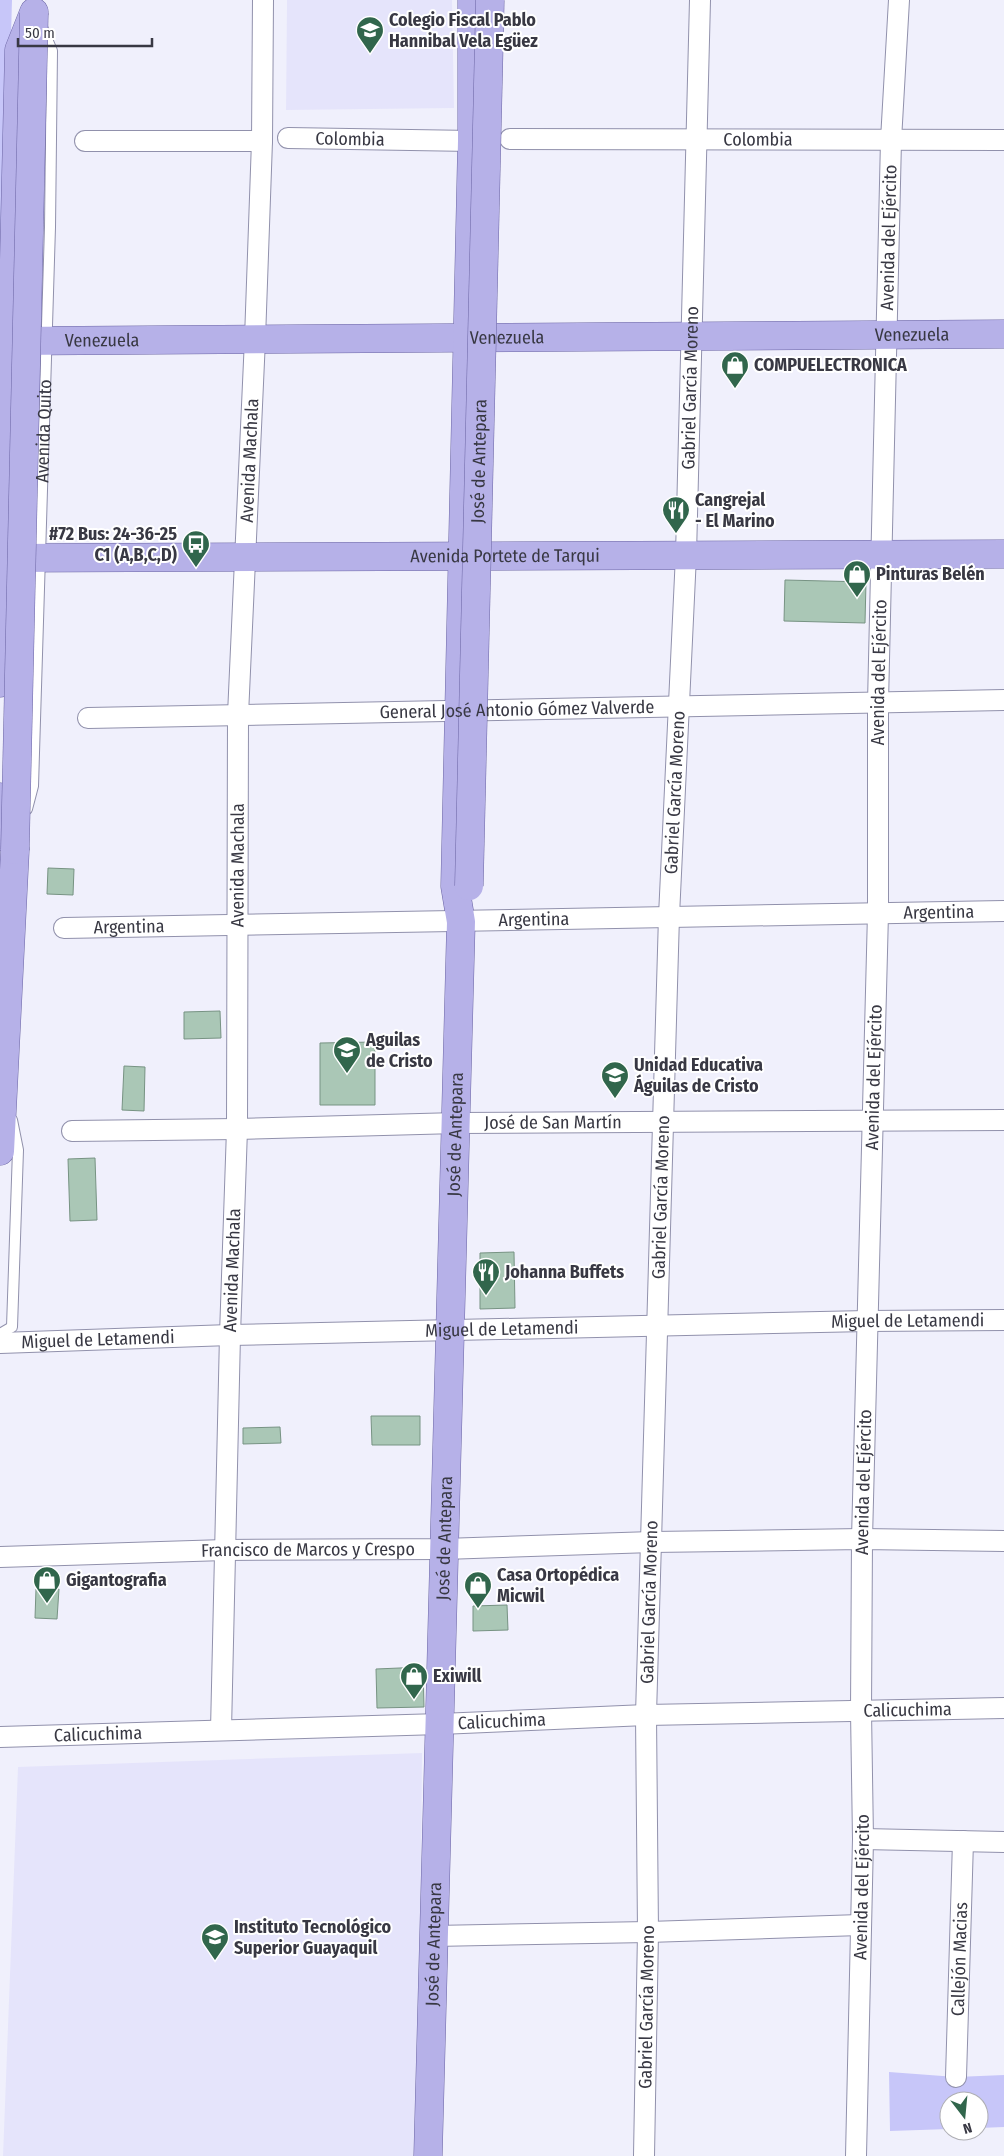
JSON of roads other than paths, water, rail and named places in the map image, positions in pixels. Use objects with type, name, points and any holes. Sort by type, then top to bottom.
[{"type":"main road","name":"José de Antepara","points":[[428,2156],[461,922],[455,886],[472,141],[472,0]]},
{"type":"main road","name":"José de Antepara","points":[[461,922],[469,886],[490,0]]},
{"type":"main road","name":"Avenida Quito","points":[[0,683],[19,50],[35,6]]},
{"type":"main road","name":"Avenida Quito","points":[[0,1151],[15,852],[35,6]]},
{"type":"main road","points":[[0,285],[14,260]]},
{"type":"main road","name":"Venezuela","points":[[11,341],[1004,334]]},
{"type":"main road","name":"Avenida Portete de Tarqui","points":[[5,558],[1004,554]]},
{"type":"main road","name":"Avenida Quito","points":[[0,797],[15,852]]},
{"type":"street","name":"Avenida Machala","points":[[221,1730],[230,1335],[237,1129],[238,715],[262,141],[263,0]]},
{"type":"street","name":"Gabriel García Moreno","points":[[644,2156],[648,1932],[646,1715],[652,1542],[656,1326],[669,916],[686,555],[700,0]]},
{"type":"street","name":"Avenida del Ejército","points":[[856,2156],[863,1839],[861,1711],[862,1539],[878,914],[878,702],[891,140],[899,0]]},
{"type":"street","name":"Colombia","points":[[288,138],[472,141]]},
{"type":"street","name":"Colombia","points":[[510,139],[1004,140]]},
{"type":"street","points":[[85,141],[262,141]]},
{"type":"street","name":"General José Antonio Gómez Valverde","points":[[88,718],[1004,700]]},
{"type":"street","name":"Argentina","points":[[64,928],[461,922],[669,916],[1004,912]]},
{"type":"street","name":"José de San Martín","points":[[72,1131],[456,1123],[1004,1120]]},
{"type":"street","name":"Miguel de Letamendi","points":[[0,1343],[230,1335],[867,1321],[1004,1320]]},
{"type":"street","name":"Francisco de Marcos y Crespo","points":[[0,1557],[225,1550],[444,1549],[652,1542],[862,1539],[1004,1541]]},
{"type":"street","name":"Calicuchima","points":[[0,1737],[440,1724],[646,1715],[1004,1708]]},
{"type":"street","points":[[863,1839],[1004,1842]]},
{"type":"street","name":"Callejón Macias","points":[[956,2078],[963,1841]]},
{"type":"street","points":[[434,1936],[648,1932],[860,1924]]},
{"type":"lane","name":"Avenida Quito","points":[[15,852],[33,786],[50,227],[52,51],[35,6]]},
{"type":"lane","name":"Avenida Quito","points":[[0,1334],[12,1327],[18,1150],[4,1080]]},
{"type":"place","name":"Colegio Fiscal Pablo Hannibal Vela Egüez","points":[[370,54]]},
{"type":"place","name":"COMPUELECTRONICA","points":[[735,389]]},
{"type":"place","name":"Cangrejal - El Marino","points":[[676,534]]},
{"type":"place","name":"#72 Bus: 24-36-25 C1 (A,B,C,D)","points":[[196,568]]},
{"type":"place","name":"Pinturas Belén","points":[[857,598]]},
{"type":"place","name":"Aguilas de Cristo","points":[[347,1074]]},
{"type":"place","name":"Unidad Educativa Águilas de Cristo","points":[[615,1099]]},
{"type":"place","name":"Johanna Buffets","points":[[486,1296]]},
{"type":"place","name":"Gigantografia","points":[[47,1604]]},
{"type":"place","name":"Casa Ortopédica Micwil","points":[[478,1609]]},
{"type":"place","name":"Exiwill","points":[[414,1700]]},
{"type":"place","name":"Instituto Tecnológico Superior Guayaquil","points":[[215,1961]]}]
